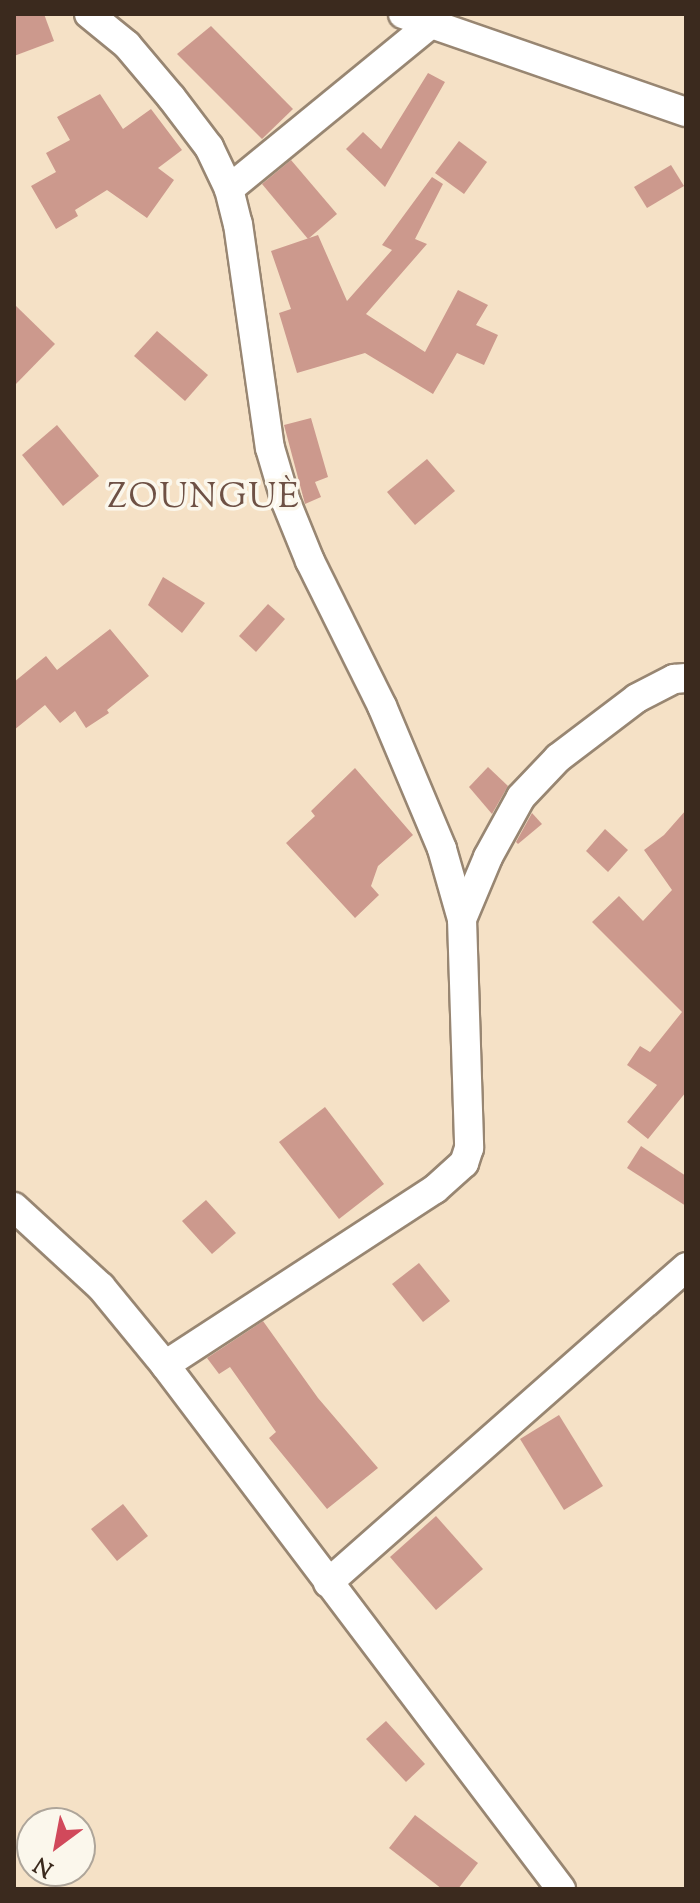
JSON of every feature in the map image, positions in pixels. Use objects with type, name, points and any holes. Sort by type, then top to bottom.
[{"type":"street","points":[[89,14],[127,45],[171,97],[209,147],[229,189],[238,224],[270,448],[286,502],[310,561],[382,706],[442,849],[462,919],[469,1148],[464,1163],[435,1189],[165,1365]]},
{"type":"street","points":[[229,189],[416,20],[686,112]]},
{"type":"street","points":[[462,919],[488,857],[521,797],[558,758],[637,698],[674,679],[686,678]]},
{"type":"street","points":[[14,1207],[101,1287],[165,1365],[561,1889]]},
{"type":"street","points":[[328,1583],[686,1267]]},
{"type":"building","points":[[14,14],[44,14],[54,41],[14,56]]},
{"type":"building","points":[[211,26],[293,109],[262,139],[177,54]]},
{"type":"building","points":[[428,73],[445,82],[385,187],[346,149],[363,132],[381,149]]},
{"type":"building","points":[[100,94],[123,129],[151,109],[182,150],[158,168],[174,180],[147,218],[107,190],[75,210],[78,216],[56,229],[31,186],[56,172],[46,153],[70,140],[57,117]]},
{"type":"building","points":[[459,141],[487,162],[464,194],[435,173]]},
{"type":"building","points":[[291,160],[337,214],[308,239],[262,184]]},
{"type":"building","points":[[671,165],[684,186],[647,208],[634,187]]},
{"type":"building","points":[[432,177],[443,184],[415,239],[427,244],[366,314],[425,352],[458,290],[488,305],[476,325],[498,335],[484,365],[457,353],[433,394],[365,353],[297,373],[279,313],[291,309],[271,251],[318,235],[347,301],[392,250],[382,245]]},
{"type":"building","points":[[14,304],[55,344],[14,386]]},
{"type":"building","points":[[157,331],[208,375],[185,401],[134,356]]},
{"type":"building","points":[[311,418],[328,477],[315,482],[321,497],[305,504],[284,425]]},
{"type":"building","points":[[57,425],[99,476],[63,506],[22,455]]},
{"type":"building","points":[[427,459],[455,491],[415,525],[387,492]]},
{"type":"building","points":[[163,577],[205,603],[182,633],[148,605]]},
{"type":"building","points":[[268,604],[285,619],[256,652],[239,636]]},
{"type":"building","points":[[110,629],[149,676],[107,710],[109,713],[86,728],[75,711],[60,723],[45,705],[14,730],[14,682],[46,656],[57,670]]},
{"type":"building","points":[[488,767],[508,786],[492,814],[469,787]]},
{"type":"building","points":[[355,768],[413,835],[378,866],[371,886],[379,895],[355,918],[286,843],[315,816],[311,811]]},
{"type":"building","points":[[686,810],[686,1092],[648,1139],[627,1122],[657,1085],[627,1065],[640,1046],[650,1052],[682,1012],[592,922],[619,896],[643,921],[672,890],[644,850],[664,835]]},
{"type":"building","points":[[532,813],[542,824],[518,844],[516,842]]},
{"type":"building","points":[[605,829],[628,850],[608,872],[586,851]]},
{"type":"building","points":[[325,1107],[384,1184],[339,1219],[279,1142]]},
{"type":"building","points":[[641,1146],[686,1176],[686,1206],[627,1168]]},
{"type":"building","points":[[206,1200],[236,1233],[212,1254],[182,1221]]},
{"type":"building","points":[[419,1263],[450,1301],[423,1322],[392,1284]]},
{"type":"building","points":[[263,1321],[318,1398],[378,1468],[327,1509],[269,1438],[276,1432],[230,1367],[219,1374],[207,1358]]},
{"type":"building","points":[[559,1415],[603,1486],[564,1510],[520,1439]]},
{"type":"building","points":[[123,1504],[148,1536],[117,1561],[91,1529]]},
{"type":"building","points":[[436,1516],[483,1569],[436,1610],[390,1557]]},
{"type":"building","points":[[386,1721],[425,1764],[406,1782],[366,1739]]},
{"type":"building","points":[[415,1815],[478,1863],[458,1889],[442,1889],[389,1848]]},
{"type":"district","name":"ZOUNGUÈ","points":[[204,499]]}]
